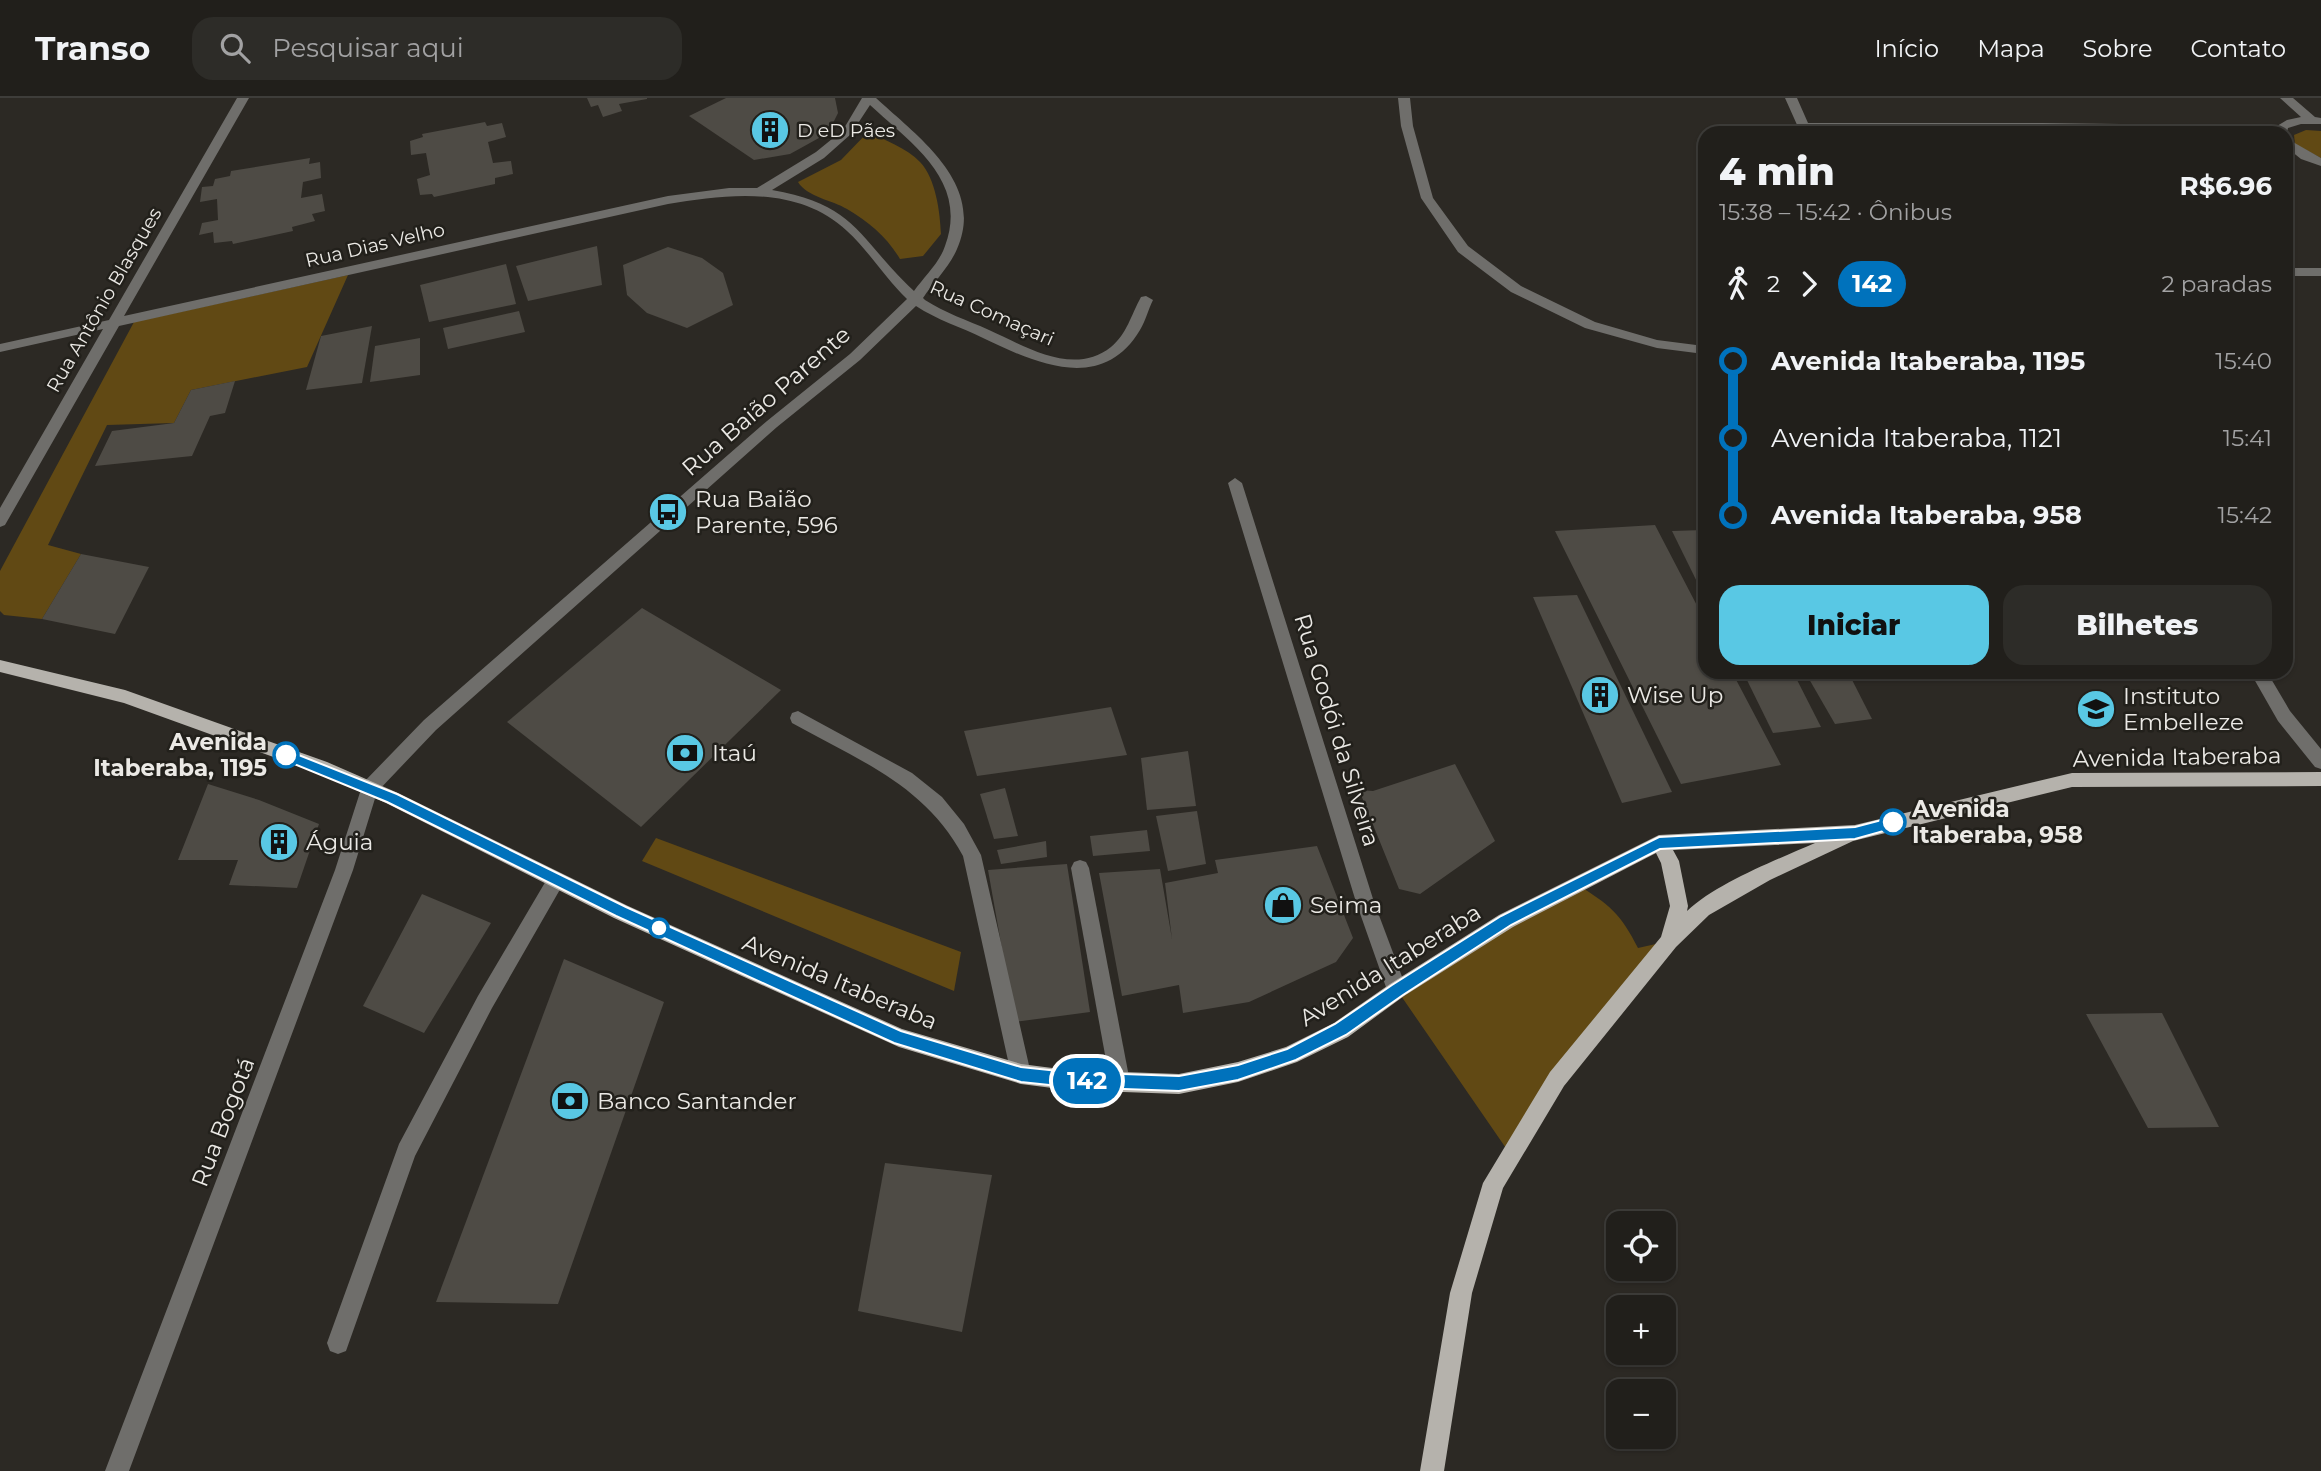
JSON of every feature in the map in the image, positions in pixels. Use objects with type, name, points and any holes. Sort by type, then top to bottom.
[{"type":"main road","name":"Avenida Itaberaba","points":[[1,668],[125,697],[321,767],[556,880],[899,1038],[1021,1074],[1119,1082],[1179,1083],[1238,1072],[1277,1060],[1341,1030],[1397,990],[1506,921],[1659,843],[1855,833],[2072,780],[2321,779]]},
{"type":"main road","points":[[1432,1471],[1461,1293],[1494,1183],[1557,1079],[1669,941],[1702,909],[1763,874],[1855,833]]},
{"type":"main road","points":[[1659,843],[1670,861],[1679,905],[1669,941]]},
{"type":"street","name":"Rua Antônio Blasques","points":[[0,521],[243,98]]},
{"type":"street","points":[[760,192],[820,155],[847,132],[868,98]]},
{"type":"street","name":"Rua Baião Parente","points":[[369,788],[466,691],[772,424],[855,357],[915,299],[951,250],[958,220],[956,194],[934,159],[868,98]]},
{"type":"street","points":[[1404,98],[1407,126],[1427,198],[1463,248],[1516,289],[1590,326],[1657,344],[1698,349]]},
{"type":"street","points":[[1791,98],[1804,126]]},
{"type":"street","points":[[2286,98],[2316,120]]},
{"type":"street","points":[[2287,126],[2289,122],[2316,120]]},
{"type":"street","points":[[2293,145],[2305,156],[2321,162]]},
{"type":"street","name":"Rua Dias Velho","points":[[0,348],[668,200],[730,190],[760,192],[799,200],[847,222],[886,271],[915,299]]},
{"type":"street","points":[[2293,272],[2321,272]]},
{"type":"street","name":"Rua Comaçari","points":[[915,299],[1038,359],[1078,366],[1106,357],[1131,334],[1146,300]]},
{"type":"street","name":"Rua Godói da Silveira","points":[[1235,483],[1361,889],[1397,990]]},
{"type":"street","points":[[2262,679],[2284,716],[2321,762]]},
{"type":"street","points":[[798,719],[906,778],[936,802],[958,828],[972,855],[1012,1020],[1021,1074]]},
{"type":"street","name":"Rua Bogotá","points":[[117,1471],[344,870],[369,788]]},
{"type":"street","points":[[1080,868],[1119,1082]]},
{"type":"street","points":[[338,1343],[406,1151],[485,1002],[556,880]]},
{"type":"shaded area","points":[[2306,130],[2321,131],[2321,158],[2295,144],[2294,135]]},
{"type":"shaded area","points":[[868,132],[909,153],[920,162],[930,177],[938,206],[941,234],[923,256],[900,259],[883,237],[863,219],[807,191],[798,182],[841,160]]},
{"type":"shaded area","points":[[348,275],[307,367],[191,390],[174,423],[107,425],[48,545],[81,554],[42,619],[4,615],[0,611],[0,571],[134,322]]},
{"type":"shaded area","points":[[656,838],[961,952],[954,991],[642,861]]},
{"type":"shaded area","points":[[1576,884],[1613,911],[1626,926],[1638,948],[1669,941],[1510,1154],[1397,990]]},
{"type":"building","points":[[587,98],[647,99],[619,104],[622,111],[603,117],[598,105],[591,107]]},
{"type":"building","name":"D eD Pães","points":[[726,98],[835,98],[838,113],[828,133],[790,154],[754,160],[689,116]]},
{"type":"building","points":[[485,122],[487,126],[502,123],[506,137],[488,142],[493,163],[511,161],[513,174],[495,178],[495,184],[434,197],[432,194],[420,195],[417,179],[430,175],[426,153],[411,155],[410,141],[423,137],[422,134]]},
{"type":"building","points":[[310,158],[309,164],[320,162],[321,178],[303,182],[301,198],[322,194],[325,211],[312,214],[315,221],[292,227],[293,231],[233,244],[232,241],[214,243],[213,232],[199,235],[202,223],[218,220],[217,199],[200,202],[202,187],[213,186],[215,179],[230,176],[231,171]]},
{"type":"building","points":[[597,246],[602,285],[528,301],[516,266]]},
{"type":"building","points":[[668,247],[702,258],[723,273],[733,305],[687,328],[647,313],[627,295],[623,265]]},
{"type":"building","points":[[506,264],[516,304],[429,322],[420,285]]},
{"type":"building","points":[[519,311],[525,332],[448,349],[443,328]]},
{"type":"building","points":[[372,326],[362,383],[306,390],[321,336]]},
{"type":"building","points":[[420,338],[420,375],[370,382],[375,346]]},
{"type":"building","points":[[235,381],[225,413],[210,416],[192,456],[95,466],[112,431],[174,423],[191,390]]},
{"type":"building","points":[[1655,525],[1698,607],[1698,679],[1736,679],[1781,765],[1681,784],[1555,531]]},
{"type":"building","points":[[1698,530],[1698,584],[1672,531]]},
{"type":"building","points":[[81,554],[149,567],[115,634],[42,619]]},
{"type":"building","name":"Wise Up","points":[[1577,595],[1672,792],[1622,803],[1533,597]]},
{"type":"building","points":[[642,608],[781,690],[641,827],[507,722]]},
{"type":"building","points":[[1746,679],[1797,679],[1821,727],[1773,733]]},
{"type":"building","points":[[1809,679],[1852,679],[1872,719],[1835,724]]},
{"type":"building","points":[[1111,707],[1127,755],[977,776],[964,731]]},
{"type":"building","points":[[1188,751],[1196,806],[1147,810],[1141,758]]},
{"type":"building","points":[[1455,764],[1495,841],[1420,894],[1399,889],[1359,790],[1373,791]]},
{"type":"building","points":[[208,784],[259,800],[319,824],[297,888],[229,885],[238,860],[178,860]]},
{"type":"building","points":[[1005,788],[1018,836],[994,839],[980,794]]},
{"type":"building","points":[[1197,811],[1206,864],[1168,871],[1156,816]]},
{"type":"building","points":[[1147,830],[1150,851],[1093,856],[1090,836]]},
{"type":"building","points":[[1046,841],[1047,857],[1001,864],[997,850]]},
{"type":"building","points":[[1317,846],[1353,938],[1336,962],[1249,1002],[1183,1013],[1179,985],[1122,996],[1099,873],[1160,869],[1172,939],[1165,883],[1218,873],[1215,860]]},
{"type":"building","points":[[1067,864],[1090,1012],[1015,1022],[988,870]]},
{"type":"building","points":[[422,894],[491,923],[424,1033],[363,1006]]},
{"type":"building","name":"Banco Santander","points":[[564,959],[664,1002],[558,1304],[436,1302]]},
{"type":"building","points":[[2162,1013],[2219,1127],[2148,1128],[2086,1014]]},
{"type":"building","points":[[885,1163],[992,1175],[962,1332],[858,1311]]},
{"type":"bus line","name":"142","points":[[286,755],[392,798],[621,912],[899,1038],[1021,1074],[1068,1080],[1179,1083],[1238,1072],[1290,1055],[1341,1030],[1397,990],[1506,921],[1659,843],[1855,833],[1893,822]]},
{"type":"place","name":"D eD Pães","points":[[770,130]]},
{"type":"place","name":"Rua Baião Parente, 596","points":[[668,512]]},
{"type":"place","name":"Wise Up","points":[[1600,695]]},
{"type":"place","name":"Instituto Embelleze","points":[[2096,709]]},
{"type":"place","name":"Itaú","points":[[685,753]]},
{"type":"place","name":"Avenida Itaberaba, 1195","points":[[286,755]]},
{"type":"place","name":"Avenida Itaberaba, 958","points":[[1893,822]]},
{"type":"place","name":"Águia","points":[[279,842]]},
{"type":"place","name":"Seima","points":[[1283,905]]},
{"type":"place","name":"Banco Santander","points":[[570,1101]]}]
